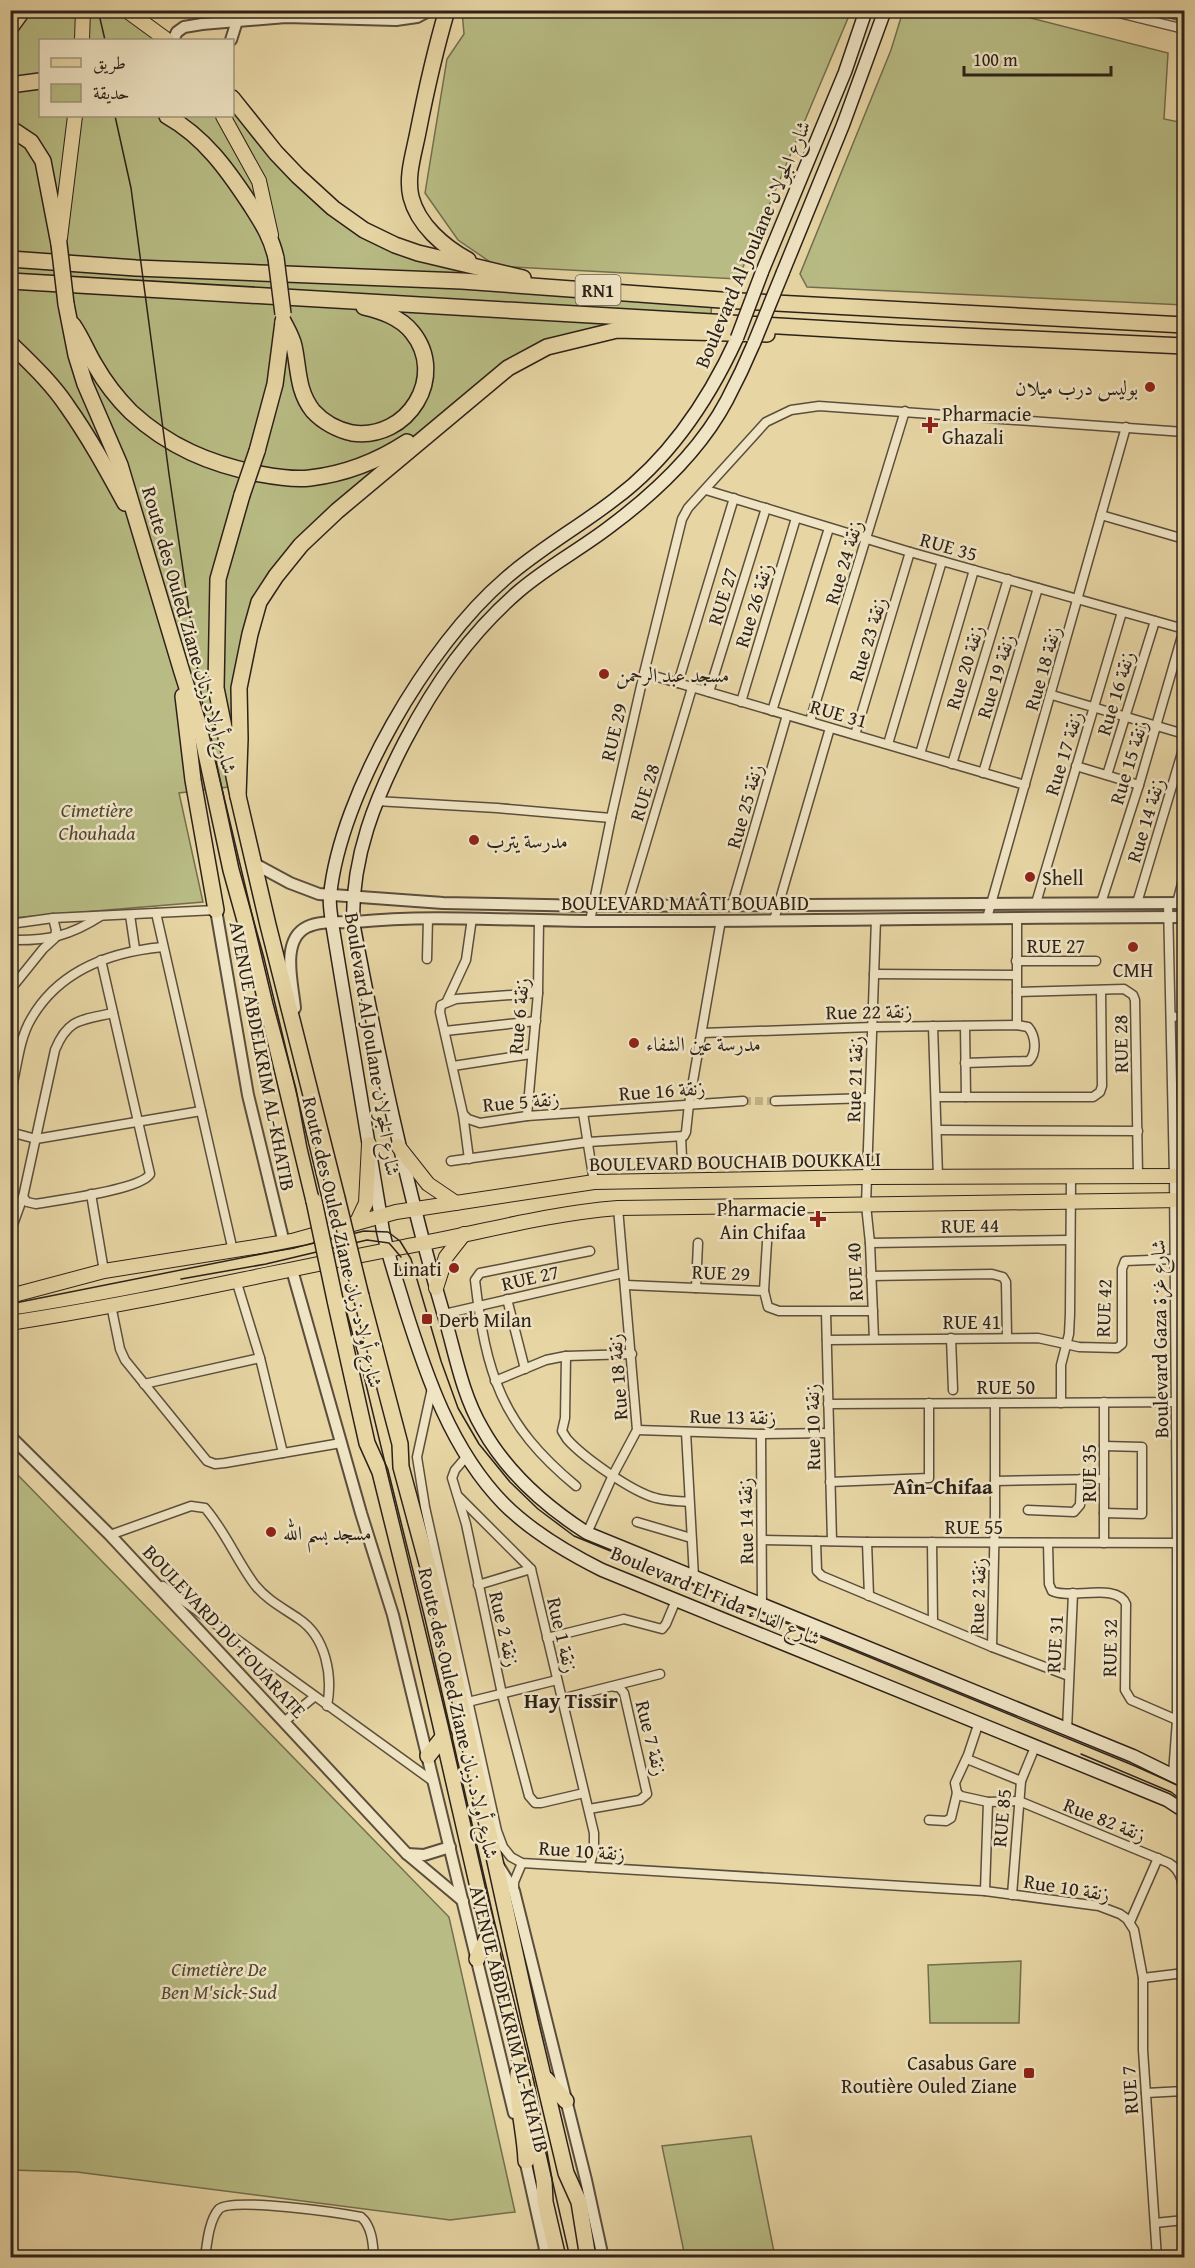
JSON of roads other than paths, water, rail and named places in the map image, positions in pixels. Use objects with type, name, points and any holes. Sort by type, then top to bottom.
[{"type":"highway","points":[[10,28],[22,10]]},
{"type":"highway","points":[[447,10],[438,41],[410,171],[411,194],[419,215],[436,237],[454,253],[479,266]]},
{"type":"highway","points":[[10,85],[39,81]]},
{"type":"highway","points":[[234,100],[276,153],[308,186],[352,221],[382,239],[456,264],[479,266],[552,286]]},
{"type":"highway","points":[[169,117],[195,134],[224,165],[272,240]]},
{"type":"highway","name":"Route des Ouled Ziane شارع أولاد زيان","points":[[10,128],[31,142],[43,161],[59,244],[67,311],[85,384],[120,465],[202,735],[231,870],[256,960],[314,1201],[367,1443],[380,1472],[489,1934],[520,2055],[544,2181],[550,2255]]},
{"type":"highway","name":"Route des Ouled Ziane شارع أولاد زيان","points":[[272,240],[283,318],[275,384],[257,452],[218,579],[216,688],[253,863],[400,1444],[401,1467],[442,1620],[543,2077],[566,2173],[579,2202],[588,2258]]},
{"type":"highway","name":"RN1","points":[[10,259],[136,268],[552,286],[733,300],[1185,325]]},
{"type":"highway","name":"RN1","points":[[10,281],[899,333],[1185,346]]},
{"type":"highway","points":[[283,318],[293,345],[301,388],[315,412],[330,424],[348,432],[364,434],[391,428],[405,417],[421,394],[425,369],[418,342],[404,324],[379,310],[326,299]]},
{"type":"highway","points":[[67,311],[95,366],[130,411],[169,441],[191,453],[216,464],[239,470],[283,477],[308,478],[331,474],[374,461],[460,407]]},
{"type":"highway","points":[[238,796],[239,688],[259,602],[301,545],[337,511],[508,368],[547,347],[617,330],[860,336],[899,333]]},
{"type":"highway","points":[[10,343],[67,405],[141,531]]},
{"type":"highway","points":[[182,672],[188,743],[216,910]]},
{"type":"highway","points":[[428,1756],[444,1736]]},
{"type":"highway","points":[[477,1959],[489,1934]]},
{"type":"highway","points":[[520,2055],[518,2099],[526,2161]]},
{"type":"highway","points":[[543,2077],[566,2101]]},
{"type":"main road","points":[[82,39],[83,10]]},
{"type":"main road","points":[[126,10],[166,39]]},
{"type":"main road","name":"Boulevard Al Joulane شارع الجولان","points":[[387,1251],[332,923],[330,896],[346,829],[374,761],[407,700],[436,655],[485,597],[518,568],[615,500],[651,468],[678,437],[711,390],[737,338],[845,72],[866,10]]},
{"type":"main road","name":"Boulevard Al Joulane شارع الجولان","points":[[422,1243],[398,1146],[353,922],[353,898],[362,840],[376,801],[402,746],[432,693],[466,645],[498,611],[550,567],[616,522],[666,479],[700,439],[726,402],[754,342],[843,126],[885,10]]},
{"type":"main road","points":[[59,244],[75,117]]},
{"type":"main road","points":[[224,117],[260,181],[272,240]]},
{"type":"main road","points":[[485,597],[498,611]]},
{"type":"main road","points":[[357,1222],[366,1203],[369,1144]]},
{"type":"main road","points":[[398,1146],[428,1184],[456,1203]]},
{"type":"main road","name":"BOULEVARD BOUCHAIB DOUKKALI","points":[[10,1296],[104,1272],[284,1243],[380,1215],[414,1208],[594,1182],[1179,1175]]},
{"type":"main road","points":[[10,1323],[292,1270],[527,1220],[618,1208],[1179,1201]]},
{"type":"main road","points":[[436,1288],[446,1257],[464,1234]]},
{"type":"main road","name":"Boulevard El Fida شارع الفداء","points":[[422,1243],[457,1365],[482,1428],[513,1472],[556,1513],[587,1533],[1179,1777]]},
{"type":"main road","name":"Boulevard El Fida شارع الفداء","points":[[387,1251],[421,1359],[451,1428],[467,1456],[503,1503],[547,1539],[602,1570],[1167,1800],[1185,1811]]},
{"type":"street","points":[[174,39],[177,32],[184,27],[237,16],[286,17],[335,14],[406,20],[430,10]]},
{"type":"street","points":[[1107,10],[1185,29]]},
{"type":"street","points":[[1159,10],[1180,16],[1171,26]]},
{"type":"street","points":[[231,39],[237,16]]},
{"type":"street","name":"RUE 29","points":[[590,921],[610,818],[682,519],[688,508],[760,427],[785,412],[800,407],[819,406],[1185,432]]},
{"type":"street","name":"Rue 24 زنقة","points":[[810,721],[905,411]]},
{"type":"street","name":"Rue 18 زنقة","points":[[987,918],[1126,427]]},
{"type":"street","name":"RUE 35","points":[[706,490],[910,552],[1184,629]]},
{"type":"street","points":[[678,683],[734,498]]},
{"type":"street","name":"RUE 27","points":[[710,692],[766,508]]},
{"type":"street","points":[[1101,515],[1185,539]]},
{"type":"street","name":"Rue 26 زنقة","points":[[741,702],[796,518]]},
{"type":"street","points":[[772,711],[829,528]]},
{"type":"street","name":"Rue 23 زنقة","points":[[855,735],[910,552]]},
{"type":"street","points":[[888,744],[942,561]]},
{"type":"street","points":[[920,754],[974,570]]},
{"type":"street","name":"Rue 20 زنقة","points":[[952,764],[1008,579]]},
{"type":"street","name":"Rue 19 زنقة","points":[[983,773],[1038,588]]},
{"type":"street","name":"Rue 17 زنقة","points":[[1036,903],[1122,612]]},
{"type":"street","name":"Rue 16 زنقة","points":[[1107,776],[1155,621]]},
{"type":"street","name":"Rue 15 زنقة","points":[[1101,903],[1139,785],[1184,629]]},
{"type":"street","name":"RUE 31","points":[[644,673],[1025,785]]},
{"type":"street","name":"RUE 28","points":[[627,906],[692,688]]},
{"type":"street","points":[[1052,695],[1185,734]]},
{"type":"street","name":"Rue 25 زنقة","points":[[732,905],[787,715]]},
{"type":"street","points":[[774,920],[830,728]]},
{"type":"street","name":"Rue 14 زنقة","points":[[1137,903],[1185,746]]},
{"type":"street","points":[[1076,766],[1139,785]]},
{"type":"street","points":[[376,801],[610,818]]},
{"type":"street","name":"BOULEVARD MAÂTI BOUABID","points":[[253,863],[310,892],[353,898],[443,903],[593,906],[1176,903]]},
{"type":"street","points":[[1176,903],[1185,876]]},
{"type":"street","name":"Boulevard Gaza شارع غزة","points":[[1176,903],[1168,917],[1179,1175],[1174,1259],[1180,1296],[1181,1543],[1177,1720],[1180,1751],[1179,1777]]},
{"type":"street","points":[[10,924],[53,918],[216,910]]},
{"type":"street","name":"AVENUE ABDELKRIM AL-KHATIB","points":[[216,910],[248,1095],[284,1243]]},
{"type":"street","points":[[156,913],[233,1251]]},
{"type":"street","points":[[130,915],[135,949]]},
{"type":"street","points":[[10,940],[55,938],[79,930],[102,916]]},
{"type":"street","name":"BOULEVARD MAÂTI BOUABID","points":[[298,1041],[290,965],[295,940],[309,926],[381,919],[428,918],[590,921],[1185,917]]},
{"type":"street","points":[[10,990],[43,949],[55,938],[53,918]]},
{"type":"street","points":[[427,959],[428,918]]},
{"type":"street","points":[[447,1001],[466,960],[472,918]]},
{"type":"street","points":[[965,1063],[1024,1062],[1029,1061],[1034,1054],[1034,1035],[1028,1027],[1017,1025],[1017,918]]},
{"type":"street","name":"Rue 21 زنقة","points":[[866,1205],[876,919]]},
{"type":"street","name":"Rue 6 زنقة","points":[[526,1116],[538,993],[539,920]]},
{"type":"street","points":[[451,1161],[588,1142],[681,1137],[686,1132],[722,920]]},
{"type":"street","points":[[10,1095],[23,1038],[31,1019],[56,987],[68,976],[101,960],[135,949],[163,947]]},
{"type":"street","points":[[23,1197],[27,1202],[36,1204],[135,1184],[148,1178],[150,1174],[101,960]]},
{"type":"street","name":"RUE 27","points":[[1016,961],[1096,961]]},
{"type":"street","points":[[874,974],[1017,975]]},
{"type":"street","name":"RUE 28","points":[[1017,992],[1124,989],[1133,995],[1135,1000],[1138,1175]]},
{"type":"street","points":[[936,1096],[1093,1097],[1100,1092],[1101,1086],[1101,990]]},
{"type":"street","points":[[468,1159],[463,1114],[440,1012],[441,1005],[456,999],[538,993]]},
{"type":"street","points":[[10,1233],[23,1197],[55,1050],[60,1039],[67,1028],[78,1021],[113,1013]]},
{"type":"street","points":[[1171,1017],[1185,1016]]},
{"type":"street","points":[[445,1031],[536,1021]]},
{"type":"street","name":"Rue 22 زنقة","points":[[702,1033],[1017,1025]]},
{"type":"street","points":[[933,1026],[938,1177]]},
{"type":"street","points":[[965,1026],[966,1097]]},
{"type":"street","points":[[453,1066],[531,1054]]},
{"type":"street","points":[[775,1101],[869,1098]]},
{"type":"street","name":"Rue 16 زنقة","points":[[583,1113],[743,1101]]},
{"type":"street","points":[[10,1132],[36,1139],[201,1112]]},
{"type":"street","points":[[583,1113],[594,1182]]},
{"type":"street","name":"Rue 5 زنقة","points":[[463,1114],[468,1119],[480,1123],[526,1116],[583,1113]]},
{"type":"street","points":[[938,1130],[1138,1131]]},
{"type":"street","points":[[681,1137],[682,1158]]},
{"type":"street","points":[[1061,1402],[1061,1365],[1067,1345],[1071,1314],[1071,1176]]},
{"type":"street","points":[[91,1194],[104,1272]]},
{"type":"street","name":"RUE 40","points":[[866,1205],[874,1339]]},
{"type":"street","name":"Rue 18 زنقة","points":[[587,1533],[613,1475],[637,1430],[618,1208]]},
{"type":"street","name":"RUE 44","points":[[870,1243],[1070,1240]]},
{"type":"street","points":[[764,1291],[767,1242]]},
{"type":"street","points":[[696,1288],[698,1243]]},
{"type":"street","points":[[576,1486],[526,1438],[506,1407],[495,1381],[488,1354],[475,1280],[479,1273],[590,1251]]},
{"type":"street","name":"RUE 42","points":[[1117,1348],[1122,1344],[1122,1269],[1125,1261],[1174,1259]]},
{"type":"street","name":"AVENUE ABDELKRIM AL-KHATIB","points":[[292,1270],[393,1615],[550,2255]]},
{"type":"street","name":"RUE 27","points":[[444,1314],[623,1273]]},
{"type":"street","points":[[871,1276],[992,1274],[1003,1277],[1006,1282],[1007,1337]]},
{"type":"street","points":[[236,1280],[260,1358],[283,1453]]},
{"type":"street","name":"RUE 29","points":[[626,1285],[764,1291],[765,1301],[772,1310],[873,1311]]},
{"type":"street","points":[[507,1299],[525,1369]]},
{"type":"street","points":[[111,1305],[120,1349],[125,1360],[207,1461],[215,1464],[225,1463],[341,1443]]},
{"type":"street","name":"Rue 10 زنقة","points":[[826,1312],[832,1541]]},
{"type":"street","name":"RUE 41","points":[[827,1340],[1007,1337],[1038,1338],[1067,1345],[1117,1348]]},
{"type":"street","points":[[951,1338],[953,1390]]},
{"type":"street","points":[[495,1381],[546,1360],[566,1356],[632,1354]]},
{"type":"street","points":[[566,1356],[565,1418],[562,1431],[567,1439],[613,1475],[657,1499],[688,1502]]},
{"type":"street","points":[[144,1384],[260,1358]]},
{"type":"street","name":"Rue 10 زنقة","points":[[432,1386],[417,1457],[425,1507],[496,1831],[503,1847],[511,1857],[522,1863],[985,1892],[1099,1906],[1114,1910],[1130,1922]]},
{"type":"street","name":"RUE 35","points":[[1104,1402],[1104,1543]]},
{"type":"street","name":"RUE 50","points":[[828,1404],[1180,1402]]},
{"type":"street","points":[[830,1482],[928,1478],[928,1403]]},
{"type":"street","name":"Rue 2 زنقة","points":[[992,1647],[995,1403]]},
{"type":"street","name":"Rue 13 زنقة","points":[[637,1430],[761,1434],[829,1433]]},
{"type":"street","points":[[686,1432],[688,1502],[694,1578]]},
{"type":"street","name":"Rue 14 زنقة","points":[[761,1434],[762,1606]]},
{"type":"street","name":"BOULEVARD DU FOUARATE","points":[[10,1436],[110,1535],[407,1854],[463,1901]]},
{"type":"street","points":[[1104,1446],[1142,1447],[1142,1514],[1104,1513]]},
{"type":"street","name":"Rue 2 زنقة","points":[[467,1456],[453,1473],[525,1786],[531,1800],[535,1803],[584,1793]]},
{"type":"street","points":[[1028,1510],[1074,1512],[1080,1505],[1081,1479]]},
{"type":"street","points":[[995,1481],[1104,1479]]},
{"type":"street","points":[[458,1496],[531,1569],[478,1585]]},
{"type":"street","points":[[110,1535],[191,1506],[205,1508],[266,1597],[301,1620],[314,1632],[322,1648],[329,1674],[330,1690],[327,1706]]},
{"type":"street","points":[[637,1522],[691,1538]]},
{"type":"street","name":"RUE 55","points":[[763,1540],[1181,1543]]},
{"type":"street","points":[[816,1541],[816,1567],[819,1573],[992,1647],[1069,1676]]},
{"type":"street","points":[[867,1542],[869,1596]]},
{"type":"street","points":[[932,1542],[933,1622]]},
{"type":"street","name":"RUE 31","points":[[1048,1543],[1050,1588],[1056,1593],[1073,1593],[1067,1730]]},
{"type":"street","name":"Rue 1 زنقة","points":[[531,1569],[589,1809],[595,1841],[589,1867]]},
{"type":"street","points":[[149,1577],[435,1783]]},
{"type":"street","name":"RUE 32","points":[[1073,1593],[1113,1593],[1124,1599],[1126,1604],[1125,1690],[1131,1700],[1177,1720]]},
{"type":"street","points":[[547,1638],[624,1619],[662,1629],[676,1600]]},
{"type":"street","points":[[561,1699],[660,1674]]},
{"type":"street","points":[[468,1702],[557,1680]]},
{"type":"street","name":"Rue 7 زنقة","points":[[589,1809],[640,1800],[645,1797],[647,1789],[624,1693],[619,1687],[615,1687]]},
{"type":"street","points":[[285,1721],[314,1697]]},
{"type":"street","points":[[929,1820],[949,1820],[957,1793],[955,1784],[968,1757],[978,1725]]},
{"type":"street","name":"RUE 85","points":[[1012,1895],[1018,1801],[1022,1780],[1035,1748]]},
{"type":"street","points":[[968,1757],[1022,1780]]},
{"type":"street","points":[[957,1793],[988,1802],[1018,1801]]},
{"type":"street","name":"Rue 82 زنقة","points":[[1018,1801],[1173,1865],[1182,1881],[1185,1905]]},
{"type":"street","points":[[985,1892],[988,1802]]},
{"type":"street","points":[[407,1854],[424,1855],[450,1847]]},
{"type":"street","name":"AVENUE ABDELKRIM AL-KHATIB","points":[[493,1855],[514,1892],[603,2258]]},
{"type":"street","points":[[1130,1922],[1158,1858]]},
{"type":"street","points":[[514,1892],[514,1882],[522,1863]]},
{"type":"street","name":"RUE 7","points":[[1130,1922],[1136,1936],[1143,1978],[1143,2050],[1157,2258]]},
{"type":"street","points":[[1143,1978],[1185,1973]]},
{"type":"street","points":[[1146,2093],[1185,2091]]},
{"type":"street","points":[[205,2258],[207,2240],[217,2212],[225,2205],[242,2204],[315,2210],[361,2217],[365,2220],[371,2233],[374,2258]]},
{"type":"street","points":[[1155,2223],[1185,2220]]},
{"type":"street","points":[[535,2258],[550,2255]]},
{"type":"tunnel","points":[[743,1101],[775,1101]]},
{"type":"tram line","points":[[98,10],[105,39]]},
{"type":"tram line","points":[[115,117],[131,188],[204,713],[273,1003],[296,1089],[307,1147],[343,1299],[363,1372],[448,1724],[570,2258]]},
{"type":"tram line","points":[[10,1304],[306,1245],[364,1231],[388,1232],[400,1241],[411,1259],[441,1361],[458,1408],[479,1444],[510,1482],[538,1509],[574,1536],[1135,1766],[1184,1790]]},
{"type":"tram line","points":[[181,1279],[266,1264],[367,1240],[389,1243],[401,1257]]},
{"type":"tram line","points":[[1081,1754],[1171,1792],[1184,1802]]},
{"type":"place","name":"بوليس درب ميلان","points":[[1150,387]]},
{"type":"place","name":"Pharmacie Ghazali","points":[[930,425]]},
{"type":"place","name":"مسجد عبد الرحمن","points":[[604,674]]},
{"type":"place","name":"مدرسة يترب","points":[[474,840]]},
{"type":"place","name":"Shell","points":[[1030,877]]},
{"type":"place","name":"CMH","points":[[1133,947]]},
{"type":"place","name":"مدرسة عين الشفاء","points":[[634,1043]]},
{"type":"place","name":"Pharmacie Ain Chifaa","points":[[818,1219]]},
{"type":"place","name":"Linati","points":[[454,1268]]},
{"type":"place","name":"Derb Milan","points":[[427,1319]]},
{"type":"place","name":"مسجد بسم الله","points":[[271,1532]]},
{"type":"place","name":"Casabus Gare Routière Ouled Ziane","points":[[1029,2073]]},
{"type":"district","name":"Aîn-Chifaa","points":[[943,1486]]},
{"type":"district","name":"Hay Tissir","points":[[571,1700]]},
{"type":"park label","name":"Cimetière Chouhada","points":[[97,820]]},
{"type":"park label","name":"Cimetière De Ben M'sick-Sud","points":[[219,1980]]}]
